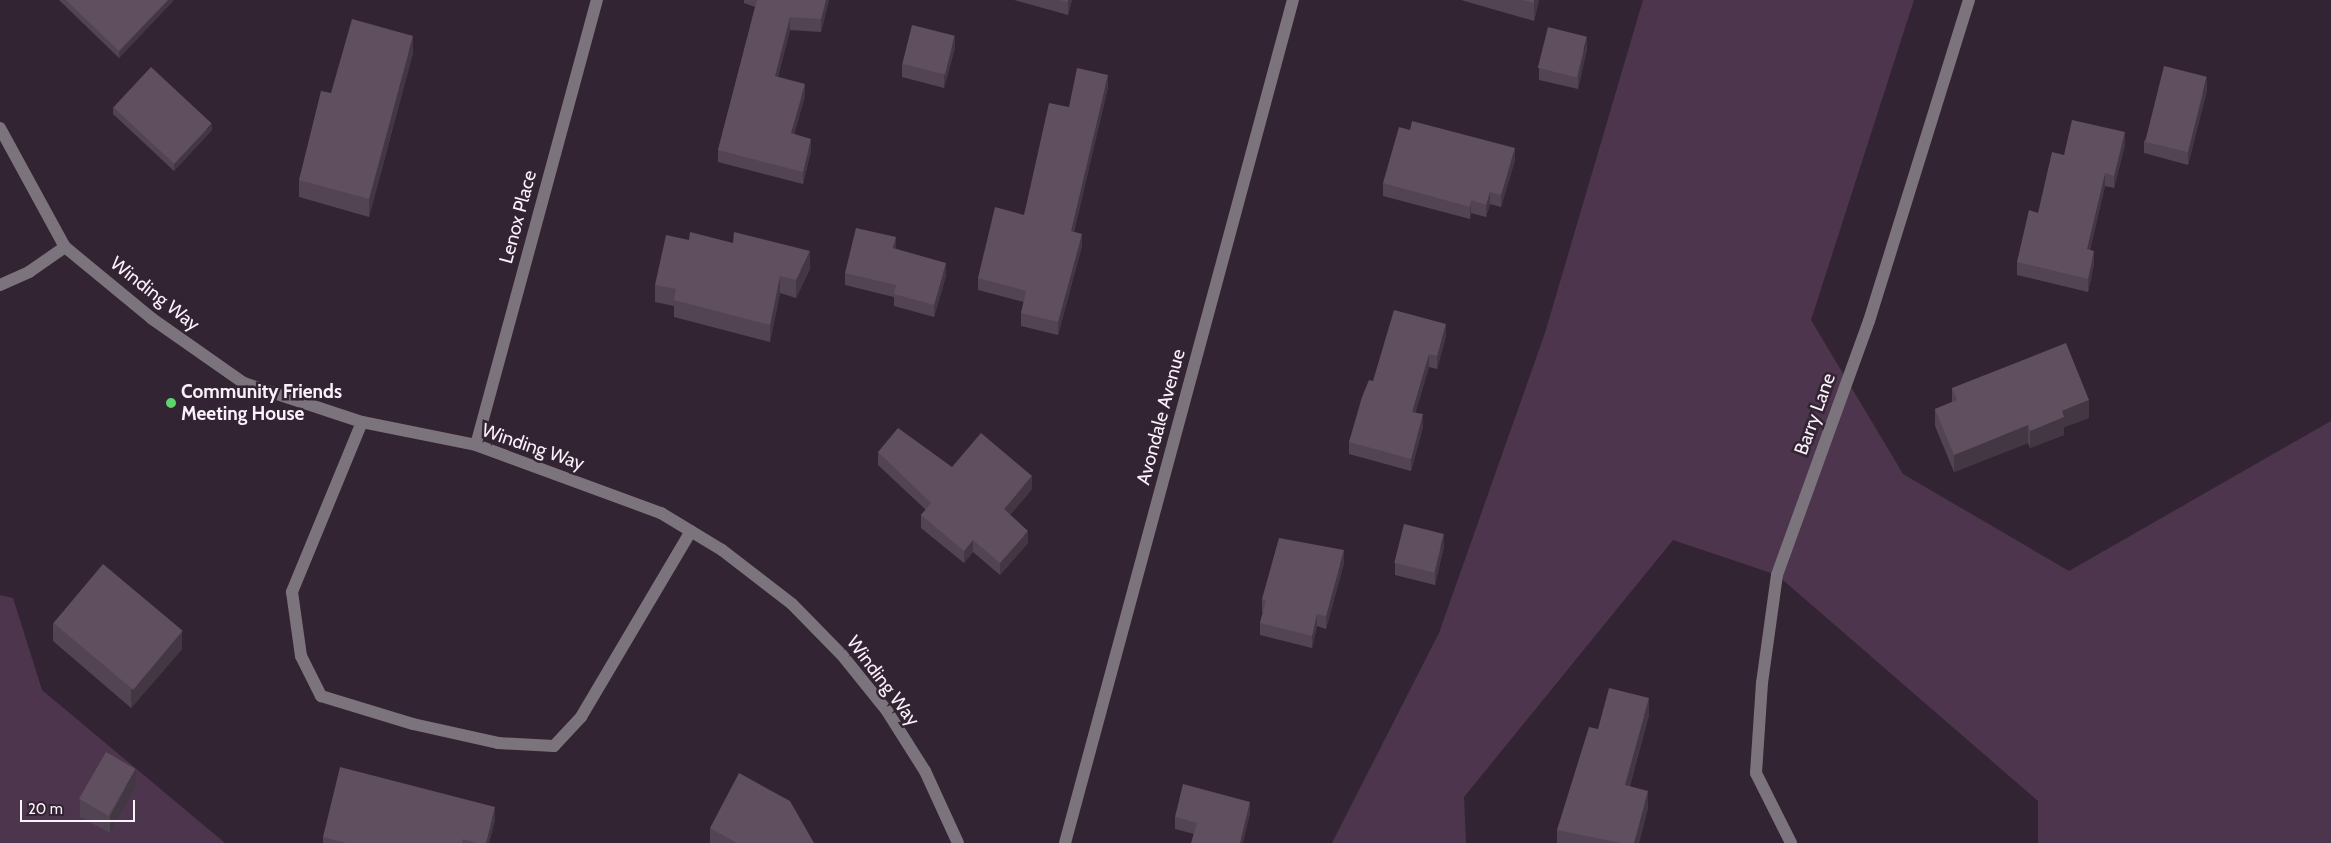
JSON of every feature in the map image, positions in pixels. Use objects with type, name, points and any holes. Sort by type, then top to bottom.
[{"type":"street","name":"Lenox Place","points":[[476,445],[597,0]]},
{"type":"street","name":"Avondale Avenue","points":[[1066,843],[1293,0]]},
{"type":"street","name":"Barry Lane","points":[[1791,843],[1756,773],[1762,682],[1777,575],[1869,321],[1969,0]]},
{"type":"street","points":[[0,128],[65,247],[29,272],[0,285]]},
{"type":"street","name":"Winding Way","points":[[65,247],[151,318],[244,383],[362,422],[476,445],[662,513],[691,530],[792,604],[842,655],[887,711],[924,771],[958,843]]},
{"type":"street","points":[[362,422],[292,592],[300,656],[321,696],[498,743],[554,746],[581,717],[691,530]]},
{"type":"shaded area","points":[[1643,0],[1914,0],[1811,320],[1903,474],[2069,571],[2331,421],[2331,843],[2038,843],[2038,801],[1777,575],[1673,540],[1464,797],[1466,843],[1332,843],[1439,633],[1545,333]]},
{"type":"shaded area","points":[[0,595],[13,598],[42,690],[225,843],[0,843]]},
{"type":"building","points":[[66,0],[168,0],[119,51]]},
{"type":"building","points":[[757,0],[826,0],[821,19],[790,17],[775,76],[805,84],[791,133],[811,139],[803,172],[718,150]]},
{"type":"building","points":[[1522,0],[1534,0],[1534,3]]},
{"type":"building","points":[[352,19],[413,36],[369,199],[299,180],[321,91],[331,93]]},
{"type":"building","points":[[912,25],[955,36],[945,74],[902,64]]},
{"type":"building","points":[[1548,27],[1587,37],[1577,77],[1538,68]]},
{"type":"building","points":[[2164,66],[2207,77],[2188,152],[2145,142]]},
{"type":"building","points":[[151,67],[212,124],[174,164],[113,107]]},
{"type":"building","points":[[1077,68],[1108,75],[1071,231],[1082,234],[1058,322],[1021,313],[1026,291],[978,278],[995,207],[1024,215],[1049,103],[1069,107]]},
{"type":"building","points":[[2072,120],[2125,132],[2114,176],[2105,173],[2087,249],[2094,251],[2088,279],[2017,262],[2029,210],[2038,213],[2052,152],[2064,155]]},
{"type":"building","points":[[1412,121],[1515,148],[1501,195],[1490,192],[1486,205],[1471,200],[1470,207],[1383,183],[1399,127],[1410,130]]},
{"type":"building","points":[[856,228],[896,237],[893,248],[946,263],[934,305],[894,294],[896,285],[845,273]]},
{"type":"building","points":[[690,232],[733,243],[734,232],[810,251],[796,280],[780,276],[770,325],[674,300],[676,289],[655,285],[666,235],[689,240]]},
{"type":"building","points":[[1394,310],[1446,324],[1437,356],[1429,354],[1412,412],[1423,414],[1411,459],[1349,442],[1362,397],[1369,380],[1373,381]]},
{"type":"building","points":[[2066,343],[2089,400],[2062,411],[2064,417],[2030,431],[2028,425],[1954,455],[1935,409],[1957,400],[1952,388]]},
{"type":"building","points":[[898,428],[952,467],[981,433],[1032,476],[1004,509],[1028,531],[1000,563],[973,540],[964,551],[921,515],[931,503],[878,452]]},
{"type":"building","points":[[1404,524],[1444,534],[1434,573],[1394,563]]},
{"type":"building","points":[[1279,538],[1344,550],[1326,616],[1317,614],[1312,636],[1260,623],[1266,600],[1262,599]]},
{"type":"building","points":[[103,564],[183,631],[133,690],[54,623]]},
{"type":"building","points":[[1609,688],[1649,698],[1625,785],[1648,791],[1634,843],[1621,843],[1557,830],[1589,727],[1598,729]]},
{"type":"building","points":[[106,752],[135,769],[108,816],[79,799]]},
{"type":"building","points":[[340,767],[495,807],[486,843],[476,843],[463,839],[462,843],[346,843],[323,837]]},
{"type":"building","points":[[739,773],[790,801],[814,843],[737,843],[710,828]]},
{"type":"building","points":[[1183,784],[1250,802],[1240,843],[1191,843],[1197,823],[1175,817]]},
{"type":"place","name":"Community Friends Meeting House","points":[[171,403]]}]
